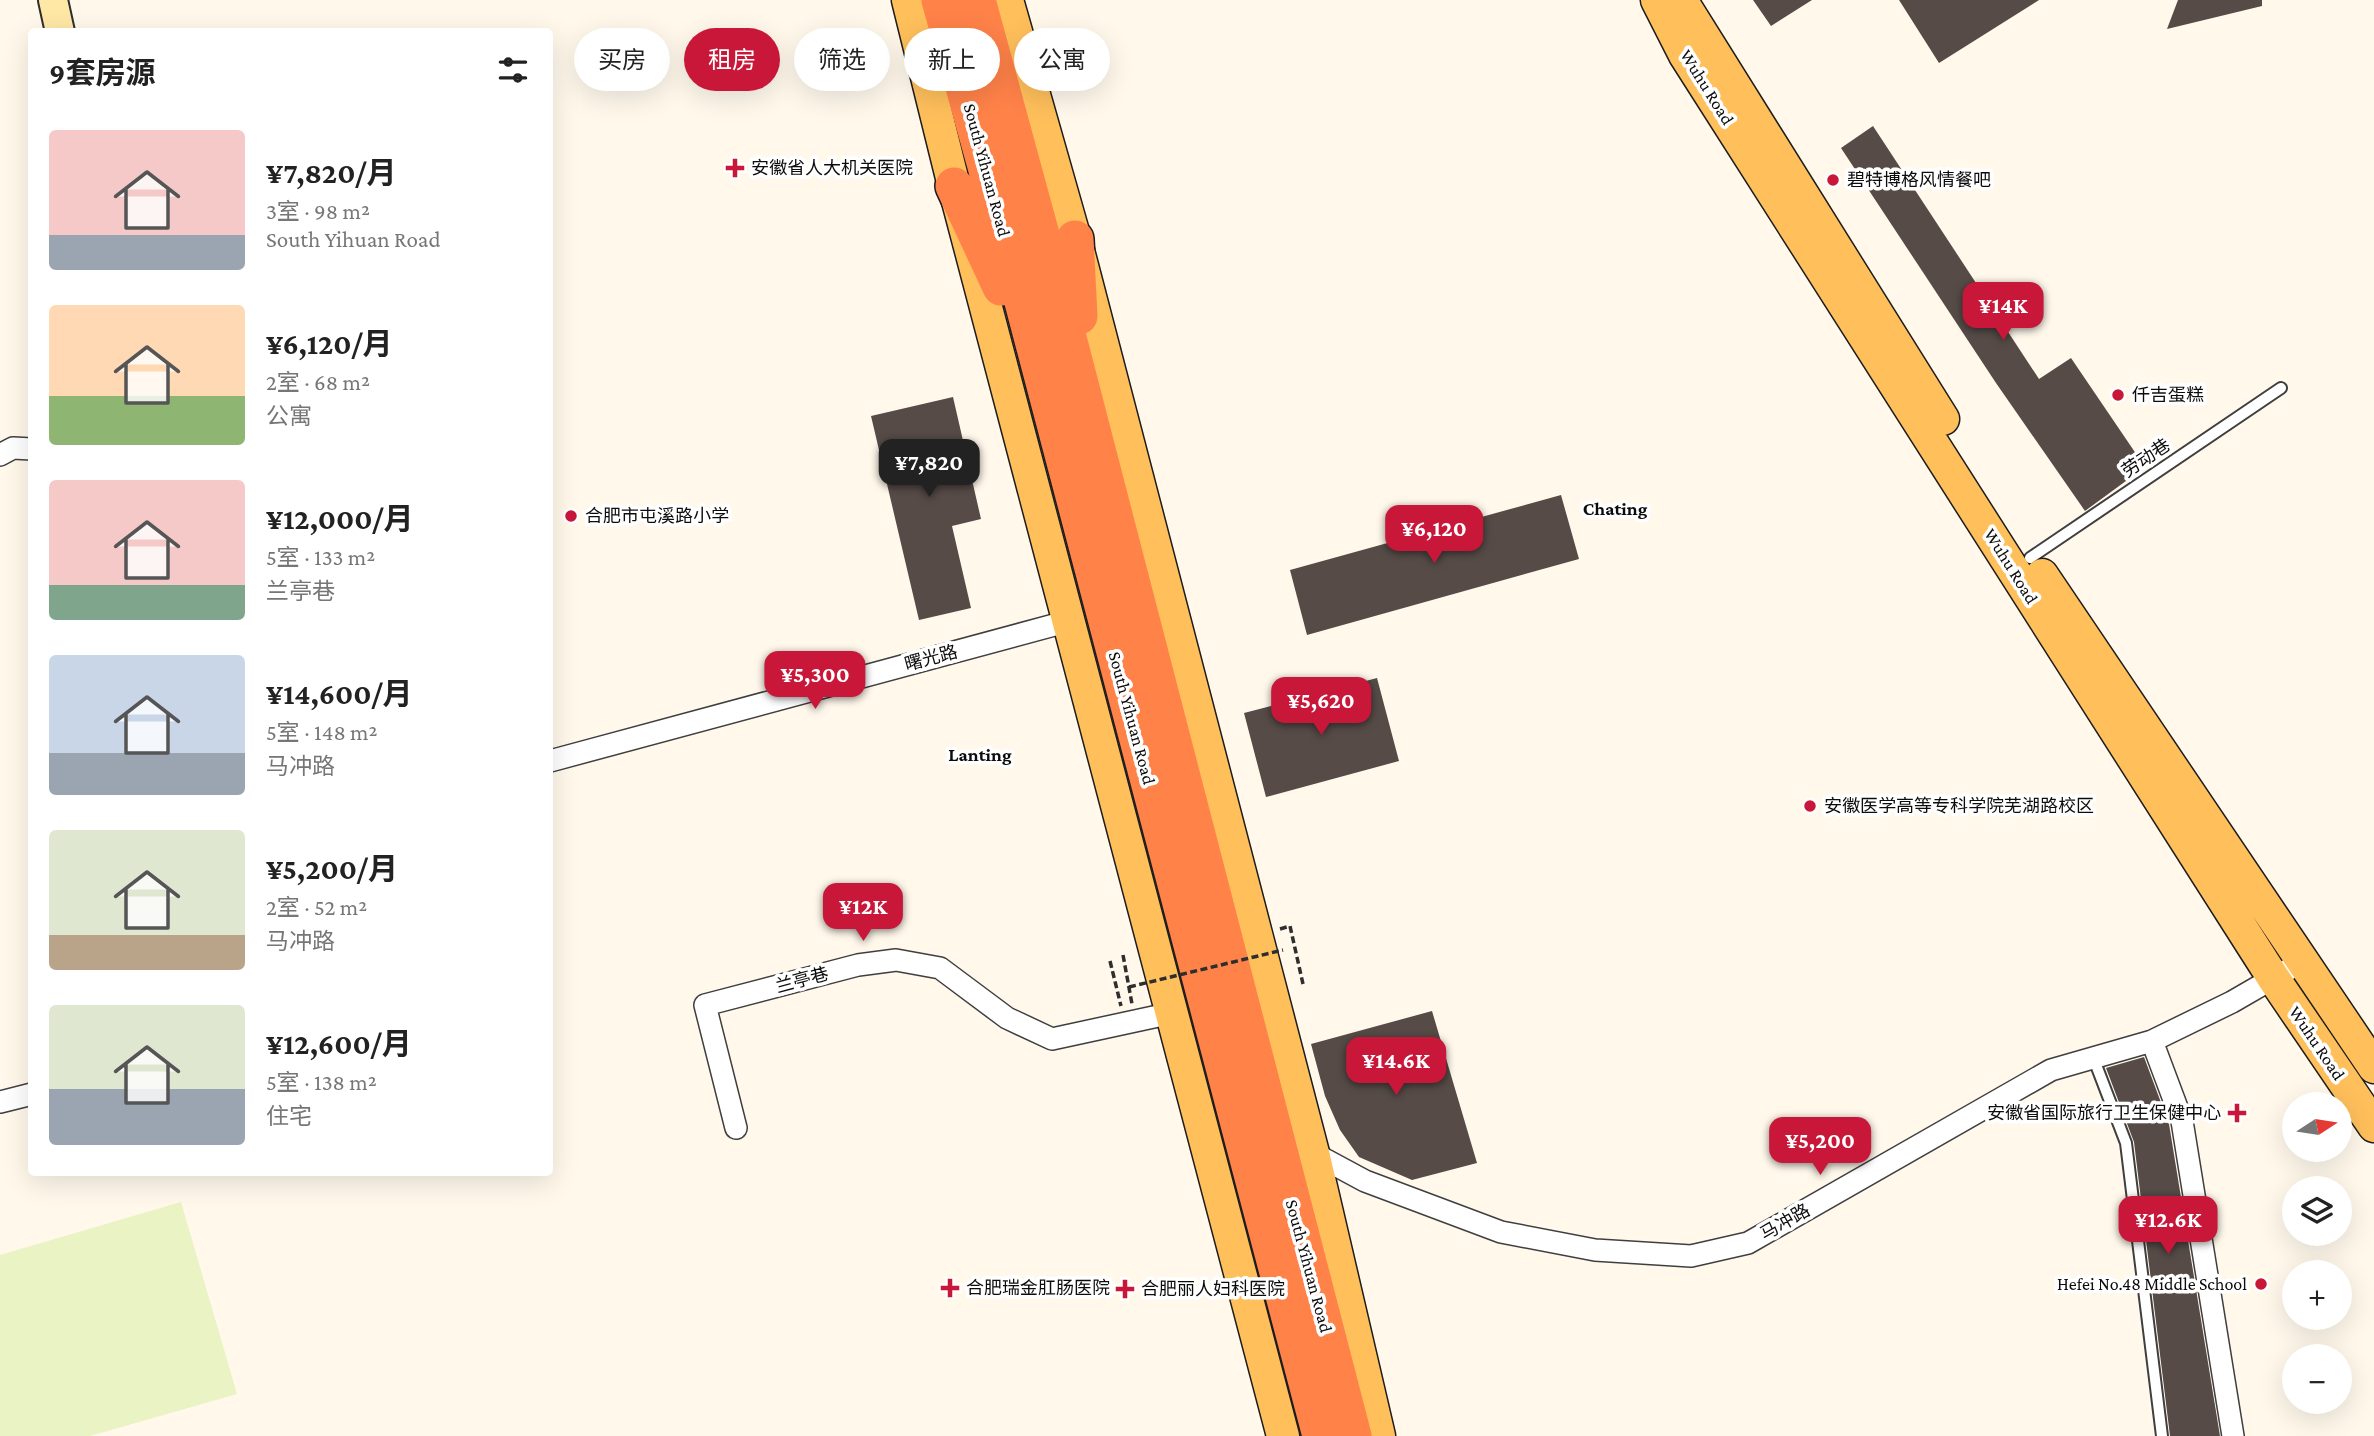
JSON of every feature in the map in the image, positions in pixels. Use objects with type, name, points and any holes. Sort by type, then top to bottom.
[{"type":"highway","name":"South Yihuan Road","points":[[940,0],[1044,251],[1040,370],[1321,1436]]},
{"type":"highway","name":"South Yihuan Road","points":[[977,0],[1084,397],[1353,1436]]},
{"type":"highway","points":[[954,186],[1040,370]]},
{"type":"main road","points":[[908,0],[954,186],[1283,1436]]},
{"type":"main road","points":[[1007,0],[1044,251],[1313,1153],[1379,1436]]},
{"type":"main road","name":"Wuhu Road","points":[[1657,0],[1685,55],[2274,979],[2374,1126]]},
{"type":"main road","name":"Wuhu Road","points":[[1681,0],[2030,558],[2374,1068]]},
{"type":"street","points":[[53,0],[59,28]]},
{"type":"street","points":[[0,455],[13,448],[28,449]]},
{"type":"street","name":"曙光路","points":[[553,760],[1069,621]]},
{"type":"street","name":"兰亭巷","points":[[736,1128],[705,1005],[858,965],[896,960],[940,968],[1007,1018],[1052,1039],[1172,1013]]},
{"type":"street","name":"马冲路","points":[[1313,1153],[1365,1181],[1501,1232],[1595,1250],[1691,1256],[1748,1243],[2051,1070],[2152,1041],[2274,979],[2303,961]]},
{"type":"street","points":[[2152,1041],[2182,1121],[2233,1436]]},
{"type":"street","points":[[0,1102],[28,1095]]},
{"type":"lane","name":"劳动巷","points":[[2030,558],[2281,388]]},
{"type":"lane","points":[[2093,1058],[2126,1143],[2162,1436]]},
{"type":"path","points":[[1129,987],[1283,950],[1279,928],[1290,926],[1303,984]]},
{"type":"path","points":[[1123,955],[1133,1009]]},
{"type":"path","points":[[1110,961],[1122,1012]]},
{"type":"green space","points":[[181,1202],[237,1394],[90,1436],[0,1436],[0,1255]]},
{"type":"building","points":[[1753,0],[1812,0],[1771,26]]},
{"type":"building","points":[[1899,0],[2039,0],[1939,63]]},
{"type":"building","points":[[2178,0],[2262,0],[2262,6],[2167,29]]},
{"type":"building","points":[[1873,126],[2039,379],[2071,358],[2145,467],[2085,511],[1996,383],[1841,148]]},
{"type":"building","points":[[953,397],[981,519],[952,526],[971,608],[919,620],[871,416]]},
{"type":"building","points":[[1561,495],[1579,559],[1307,635],[1290,570]]},
{"type":"building","points":[[1377,678],[1399,761],[1266,797],[1244,713]]},
{"type":"building","points":[[1432,1011],[1477,1163],[1412,1180],[1359,1157],[1340,1130],[1325,1096],[1311,1044]]},
{"type":"building","points":[[2144,1057],[2169,1124],[2220,1436],[2170,1436],[2134,1142],[2106,1068]]},
{"type":"place","name":"安徽省人大机关医院","points":[[735,168]]},
{"type":"place","name":"碧特博格风情餐吧","points":[[1833,180]]},
{"type":"place","name":"仟吉蛋糕","points":[[2118,395]]},
{"type":"place","name":"合肥市屯溪路小学","points":[[571,516]]},
{"type":"place","name":"安徽医学高等专科学院芜湖路校区","points":[[1810,806]]},
{"type":"place","name":"安徽省国际旅行卫生保健中心","points":[[2237,1113]]},
{"type":"place","name":"Hefei No.48 Middle School","points":[[2261,1284]]},
{"type":"place","name":"合肥瑞金肛肠医院","points":[[950,1288]]},
{"type":"place","name":"合肥丽人妇科医院","points":[[1125,1289]]},
{"type":"district","name":"Chating","points":[[1615,508]]},
{"type":"district","name":"Lanting","points":[[980,754]]}]
